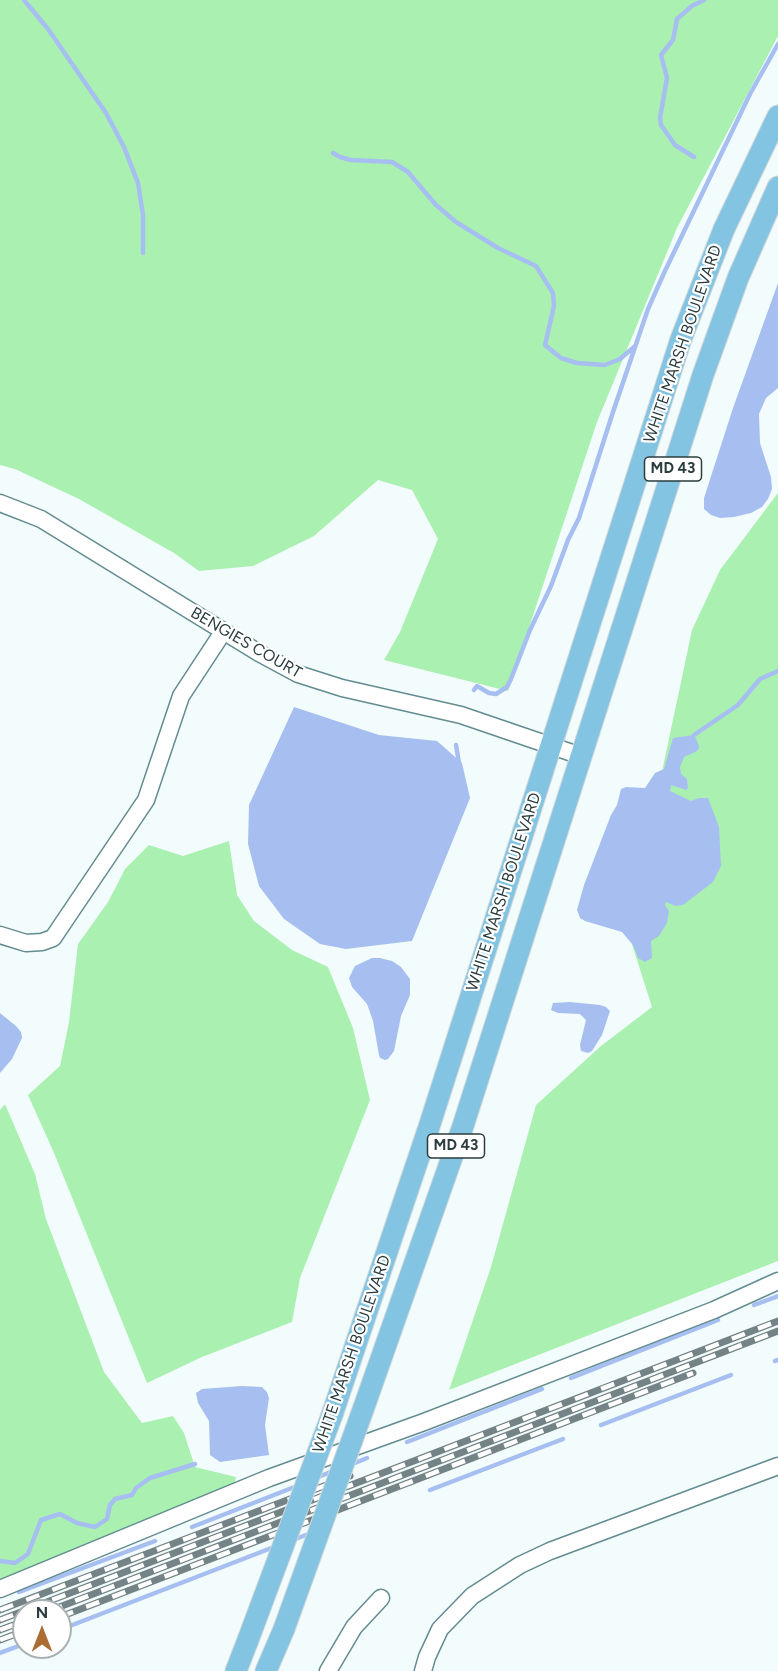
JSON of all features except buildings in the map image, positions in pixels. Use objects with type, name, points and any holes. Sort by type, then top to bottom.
[{"type":"main road","name":"WHITE MARSH BOULEVARD","points":[[236,1671],[332,1415],[429,1127],[681,339],[724,229],[778,116]]},
{"type":"main road","name":"WHITE MARSH BOULEVARD","points":[[266,1671],[284,1629],[463,1126],[713,346],[738,278],[778,187]]},
{"type":"street","name":"BENGIES COURT","points":[[0,503],[41,519],[279,665],[318,681],[461,715],[581,756]]},
{"type":"street","points":[[0,935],[26,943],[42,942],[53,938],[146,800],[181,696],[223,632]]},
{"type":"street","points":[[0,1589],[269,1478],[424,1422],[714,1310],[778,1281]]},
{"type":"street","points":[[423,1671],[440,1629],[472,1596],[519,1565],[550,1551],[778,1466]]},
{"type":"street","points":[[328,1671],[354,1627],[381,1598]]},
{"type":"green space","points":[[0,0],[778,0],[778,36],[677,228],[597,422],[508,691],[384,660],[400,632],[438,539],[412,490],[378,480],[314,536],[253,566],[199,571],[174,553],[79,499],[15,469],[0,465]]},
{"type":"green space","points":[[778,493],[778,1261],[449,1390],[491,1267],[536,1105],[601,1046],[652,1007],[620,907],[660,781],[692,630],[720,570]]},
{"type":"green space","points":[[229,841],[237,895],[254,921],[292,950],[328,967],[353,1028],[370,1100],[300,1278],[292,1322],[202,1357],[147,1383],[54,1153],[28,1095],[60,1066],[69,1022],[78,944],[108,902],[125,869],[149,845],[183,856]]},
{"type":"green space","points":[[5,1104],[35,1174],[46,1219],[104,1372],[142,1423],[173,1416],[184,1433],[195,1467],[236,1477],[234,1486],[0,1579],[0,1110]]},
{"type":"water","points":[[778,283],[778,388],[766,398],[759,414],[760,443],[771,477],[772,489],[762,507],[751,513],[720,518],[704,509],[704,498],[733,408]]},
{"type":"water","points":[[294,707],[379,735],[437,741],[462,763],[470,798],[412,941],[346,949],[320,944],[284,919],[259,886],[248,844],[249,805]]},
{"type":"water","points":[[694,735],[699,748],[684,757],[680,767],[681,774],[687,779],[688,788],[686,790],[671,785],[670,791],[691,801],[708,798],[719,827],[721,866],[713,882],[683,905],[675,906],[666,902],[665,905],[669,911],[667,923],[659,936],[651,941],[652,958],[645,962],[638,958],[633,945],[622,932],[585,921],[580,918],[577,910],[584,885],[617,805],[621,789],[645,788],[655,773],[664,769],[673,738]]},
{"type":"water","points":[[372,958],[392,961],[401,967],[410,979],[410,995],[401,1016],[394,1051],[385,1060],[379,1055],[373,1021],[367,1004],[352,987],[349,978],[355,966]]},
{"type":"water","points":[[553,1003],[600,1005],[610,1011],[602,1035],[592,1051],[588,1053],[581,1051],[580,1045],[586,1020],[580,1014],[558,1013],[551,1010]]},
{"type":"water","points":[[0,1013],[16,1026],[22,1038],[12,1059],[0,1073]]},
{"type":"water","points":[[262,1387],[267,1392],[269,1398],[265,1425],[269,1455],[220,1462],[210,1455],[209,1421],[198,1403],[196,1393],[202,1389]]},
{"type":"waterway","points":[[24,0],[48,29],[106,113],[124,147],[138,183],[143,215],[143,253]]},
{"type":"waterway","points":[[694,157],[675,145],[661,125],[660,118],[667,78],[661,55],[673,40],[677,19],[692,6],[704,0]]},
{"type":"waterway","points":[[474,690],[477,686],[496,694],[507,687],[511,679],[579,518],[648,309],[750,94],[778,44]]},
{"type":"waterway","points":[[333,153],[351,160],[392,162],[408,172],[436,205],[456,222],[498,248],[536,266],[553,293],[554,306],[545,345],[561,358],[577,363],[605,365],[620,359],[634,347]]},
{"type":"waterway","points":[[694,735],[738,705],[760,679],[778,671]]},
{"type":"waterway","points":[[456,745],[459,763]]},
{"type":"waterway","points":[[754,1305],[778,1296]]},
{"type":"waterway","points":[[571,1378],[718,1320]]},
{"type":"waterway","points":[[601,1425],[731,1375]]},
{"type":"waterway","points":[[407,1442],[542,1389]]},
{"type":"waterway","points":[[430,1490],[563,1439]]},
{"type":"waterway","points":[[350,1465],[367,1458]]},
{"type":"waterway","points":[[0,1561],[15,1563],[28,1554],[41,1520],[60,1514],[77,1523],[95,1527],[107,1519],[110,1505],[115,1499],[132,1495],[136,1488],[150,1478],[195,1464]]},
{"type":"waterway","points":[[316,1478],[333,1471]]},
{"type":"waterway","points":[[192,1527],[297,1486]]},
{"type":"waterway","points":[[293,1540],[311,1533]]},
{"type":"waterway","points":[[19,1592],[155,1541]]},
{"type":"waterway","points":[[72,1625],[274,1547]]},
{"type":"waterway","points":[[0,1653],[12,1648]]},
{"type":"railway","points":[[0,1620],[778,1321]]},
{"type":"railway","points":[[72,1602],[778,1331]]},
{"type":"railway","points":[[72,1612],[693,1373]]},
{"type":"railway","points":[[0,1610],[350,1476]]},
{"type":"railway","points":[[0,1630],[12,1626]]},
{"type":"railway","points":[[0,1640],[12,1636]]}]
